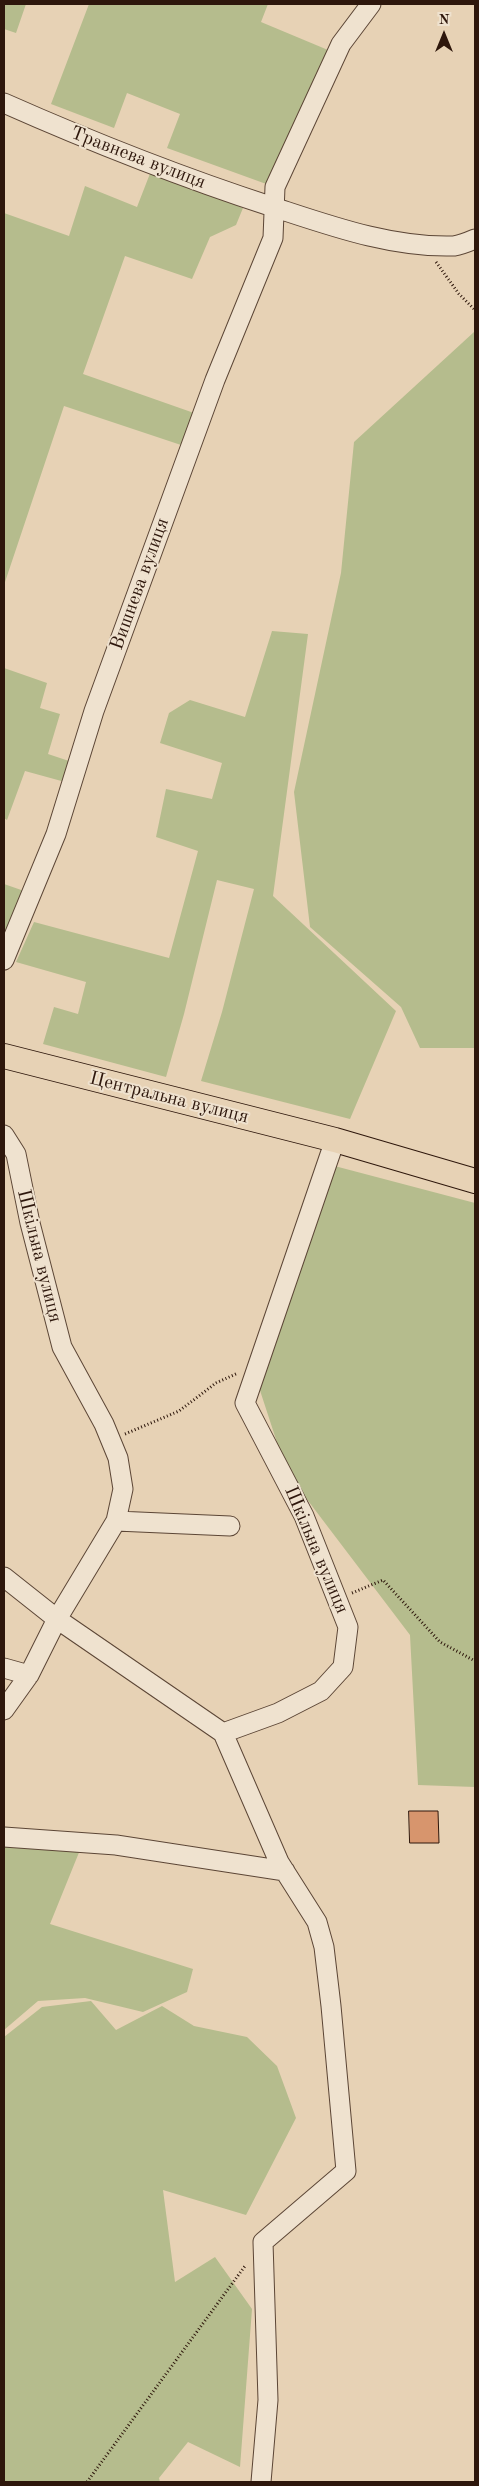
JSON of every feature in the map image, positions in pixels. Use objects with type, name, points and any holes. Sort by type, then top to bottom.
[{"type":"main road","name":"Центральна вулиця","points":[[4,1056],[335,1140],[475,1181]]},
{"type":"street","points":[[274,208],[275,187],[341,44],[371,4]]},
{"type":"street","name":"Травнева вулиця","points":[[4,103],[76,136],[217,189],[340,229],[406,243],[456,246],[475,239]]},
{"type":"street","name":"Вишнева вулиця","points":[[4,960],[56,834],[94,711],[215,380],[273,238],[274,208]]},
{"type":"street","name":"Шкільна вулиця","points":[[4,1135],[16,1154],[30,1223],[62,1348],[118,1458],[123,1489],[116,1521],[57,1619],[29,1675],[4,1710]]},
{"type":"street","points":[[257,1368],[335,1140]]},
{"type":"street","name":"Шкільна вулиця","points":[[223,1733],[278,1713],[321,1691],[343,1666],[348,1627],[304,1516],[245,1403],[257,1368]]},
{"type":"street","points":[[116,1521],[230,1526]]},
{"type":"street","points":[[4,1577],[57,1619],[223,1733],[278,1862],[317,1922],[324,1947],[346,2171],[264,2242],[268,2400],[261,2482]]},
{"type":"street","points":[[4,1668],[29,1675]]},
{"type":"street","points":[[4,1837],[116,1845],[285,1872]]},
{"type":"path","points":[[423,244],[459,294],[475,310]]},
{"type":"path","points":[[110,1440],[179,1411],[216,1383],[231,1375],[257,1368]]},
{"type":"path","points":[[337,1599],[383,1580],[440,1642],[475,1661]]},
{"type":"path","points":[[87,2482],[246,2266]]},
{"type":"green space","points":[[4,4],[26,4],[16,33],[4,29]]},
{"type":"green space","points":[[89,4],[268,4],[261,22],[328,50],[269,185],[167,148],[180,114],[127,93],[114,128],[51,104]]},
{"type":"green space","points":[[151,171],[243,208],[236,225],[210,237],[192,279],[125,256],[83,374],[194,413],[181,445],[64,406],[4,585],[4,213],[69,236],[85,186],[137,207]]},
{"type":"green space","points":[[474,332],[475,1048],[420,1048],[401,1007],[310,927],[294,792],[341,573],[354,442]]},
{"type":"green space","points":[[272,631],[308,634],[273,896],[396,1011],[350,1119],[201,1081],[222,1012],[254,889],[217,880],[184,1014],[166,1077],[43,1044],[54,1007],[78,1014],[86,982],[16,962],[34,922],[169,958],[198,851],[156,837],[166,789],[212,799],[222,763],[160,743],[169,713],[190,700],[245,717]]},
{"type":"green space","points":[[4,668],[47,683],[40,708],[60,714],[48,754],[72,762],[65,782],[25,771],[7,820],[4,818]]},
{"type":"green space","points":[[4,884],[27,892],[4,942]]},
{"type":"green space","points":[[327,1164],[475,1203],[475,1787],[418,1785],[410,1635],[287,1473],[252,1366]]},
{"type":"green space","points":[[4,1843],[80,1850],[50,1924],[193,1969],[187,1992],[143,2012],[85,1998],[38,2001],[4,2030]]},
{"type":"green space","points":[[91,2001],[116,2030],[162,2006],[194,2026],[247,2037],[277,2066],[296,2118],[246,2215],[163,2190],[175,2282],[215,2257],[252,2309],[240,2467],[188,2442],[159,2478],[160,2482],[4,2482],[4,2037],[42,2007]]},
{"type":"building","points":[[409,1811],[438,1811],[439,1843],[410,1843]]}]
